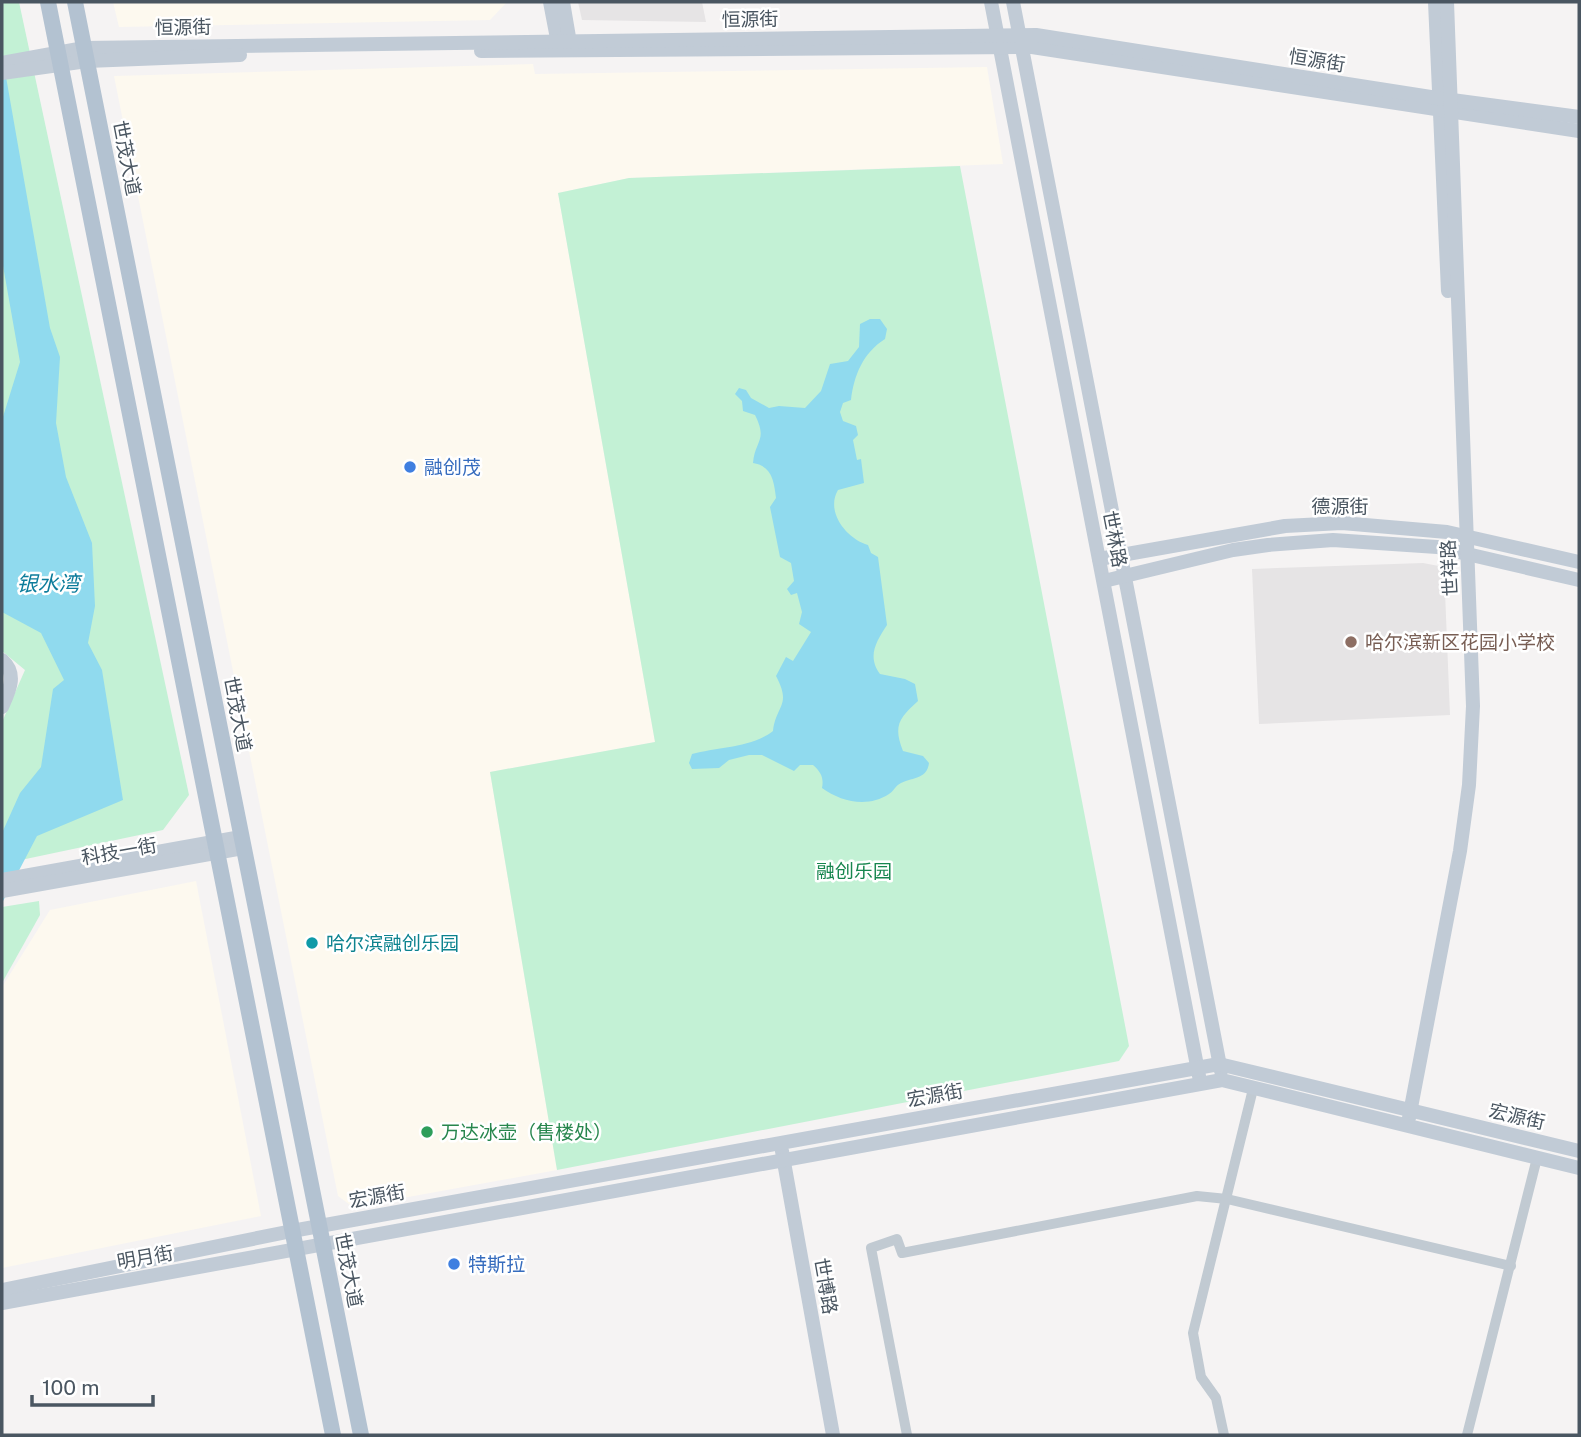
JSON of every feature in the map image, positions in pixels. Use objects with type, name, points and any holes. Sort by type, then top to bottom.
[{"type":"main road","points":[[48,2],[333,1435]]},
{"type":"main road","name":"世茂大道","points":[[75,2],[361,1435]]},
{"type":"main road","points":[[550,2],[565,46]]},
{"type":"main road","points":[[563,2],[565,46]]},
{"type":"main road","name":"世林路","points":[[991,2],[1201,1083]]},
{"type":"main road","name":"世林路","points":[[1013,2],[1222,1080]]},
{"type":"main road","name":"世祥路","points":[[1407,1127],[1460,851],[1469,785],[1473,706],[1445,105],[1435,2]]},
{"type":"main road","name":"世祥路","points":[[1445,105],[1447,2]]},
{"type":"main road","name":"恒源街","points":[[7,67],[85,55],[565,46],[1021,42],[1445,105],[1579,131]]},
{"type":"main road","name":"恒源街","points":[[1445,105],[1579,117]]},
{"type":"main road","name":"德源街","points":[[1100,559],[1236,533],[1317,523],[1403,527],[1463,535],[1579,562]]},
{"type":"main road","name":"德源街","points":[[1104,581],[1233,550],[1314,541],[1380,542],[1464,552],[1579,580]]},
{"type":"main road","points":[[2,660],[11,675],[11,686],[2,707]]},
{"type":"main road","name":"科技一街","points":[[2,880],[44,878],[242,843]]},
{"type":"main road","name":"科技一街","points":[[2,891],[44,878]]},
{"type":"main road","name":"宏源街","points":[[292,1231],[1219,1064],[1579,1150]]},
{"type":"main road","name":"宏源街","points":[[296,1249],[1222,1080],[1579,1168]]},
{"type":"main road","name":"世博路","points":[[777,1143],[827,1435]]},
{"type":"main road","name":"世博路","points":[[780,1160],[834,1435]]},
{"type":"main road","name":"明月街","points":[[2,1290],[292,1231]]},
{"type":"main road","name":"明月街","points":[[2,1303],[296,1249]]},
{"type":"street","points":[[1224,1435],[1216,1398],[1201,1377],[1193,1334],[1253,1089]]},
{"type":"street","points":[[1467,1435],[1537,1158]]},
{"type":"street","points":[[907,1435],[872,1248],[897,1239],[902,1253],[1197,1196],[1227,1199],[1511,1266]]},
{"type":"shaded area","points":[[113,2],[507,2],[490,20],[119,27]]},
{"type":"shaded area","points":[[578,2],[702,2],[706,22],[582,20]]},
{"type":"shaded area","points":[[533,64],[535,74],[987,67],[1003,164],[629,178],[558,193],[655,742],[490,772],[557,1170],[353,1207],[338,1196],[114,76]]},
{"type":"shaded area","name":"哈尔滨新区花园小学校","points":[[1423,563],[1444,567],[1450,715],[1259,724],[1252,569]]},
{"type":"shaded area","points":[[196,881],[261,1216],[2,1268],[2,987],[50,910]]},
{"type":"green space","points":[[2,2],[19,2],[189,795],[163,830],[2,864],[2,722],[25,670],[2,651]]},
{"type":"green space","name":"融创乐园","points":[[960,166],[1129,1046],[1119,1061],[557,1170],[490,772],[655,742],[558,193],[629,178]]},
{"type":"green space","points":[[39,901],[40,915],[2,983],[2,907]]},
{"type":"water","name":"银水湾","points":[[2,54],[50,328],[60,357],[56,423],[66,477],[92,543],[95,606],[88,643],[102,670],[123,800],[37,836],[2,903],[2,833],[20,793],[41,767],[53,689],[64,680],[41,633],[2,612],[2,420],[20,362],[2,260]]},
{"type":"water","points":[[870,319],[880,319],[887,329],[885,339],[865,358],[854,382],[851,400],[843,403],[840,412],[843,421],[856,426],[858,435],[853,440],[857,460],[861,459],[864,483],[838,490],[834,507],[840,524],[846,531],[868,545],[871,553],[878,557],[887,625],[874,649],[874,661],[880,674],[915,684],[918,701],[902,718],[898,735],[903,751],[923,756],[929,763],[928,768],[923,775],[901,783],[891,793],[864,802],[846,800],[822,788],[821,775],[813,765],[800,765],[794,771],[762,755],[729,760],[719,768],[692,769],[689,763],[692,754],[755,741],[773,731],[783,700],[776,676],[786,657],[793,661],[811,632],[799,624],[802,612],[797,593],[791,595],[787,589],[794,581],[791,563],[780,557],[770,507],[776,498],[773,480],[764,467],[753,463],[761,436],[759,424],[755,415],[743,411],[742,401],[735,394],[739,388],[746,390],[751,398],[769,408],[805,408],[821,391],[830,364],[848,361],[859,347],[860,324]]},
{"type":"place","name":"融创茂","points":[[410,467]]},
{"type":"place","name":"哈尔滨新区花园小学校","points":[[1351,642]]},
{"type":"place","name":"哈尔滨融创乐园","points":[[312,943]]},
{"type":"place","name":"万达冰壶（售楼处）","points":[[427,1132]]},
{"type":"place","name":"特斯拉","points":[[454,1264]]}]
